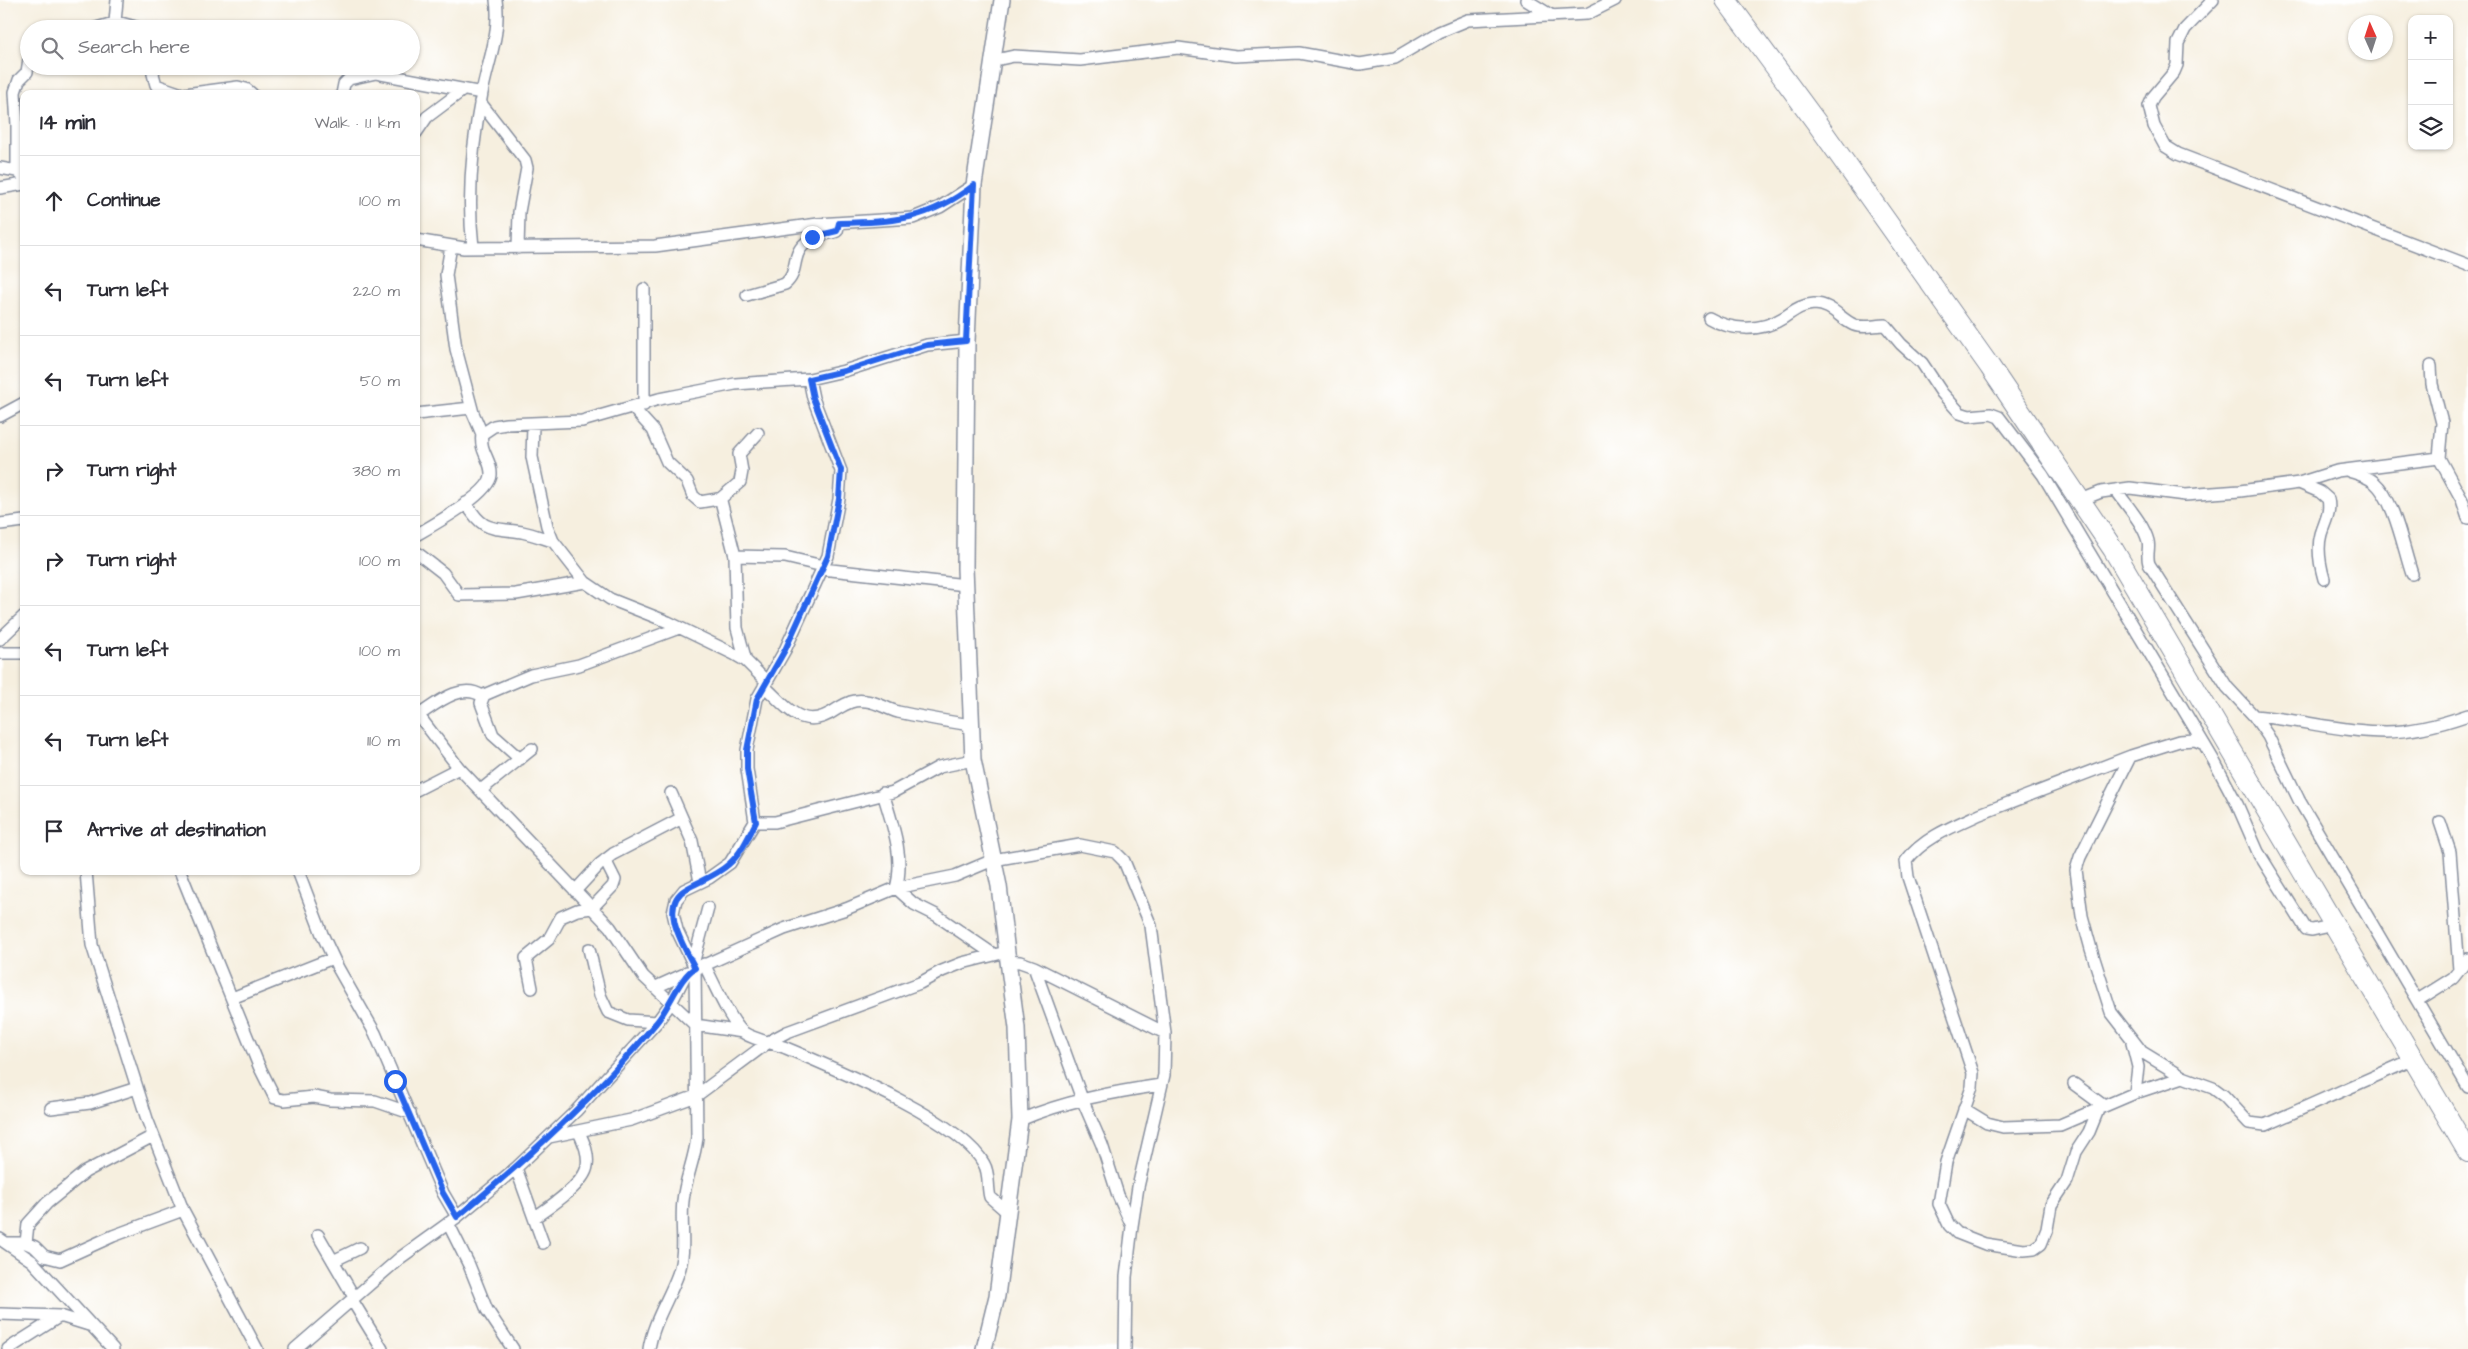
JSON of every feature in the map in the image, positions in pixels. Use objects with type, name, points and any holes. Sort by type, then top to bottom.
[{"type":"highway","points":[[1726,0],[1962,327],[2081,500],[2127,572],[2468,1152]]},
{"type":"street","points":[[115,20],[117,0]]},
{"type":"street","points":[[473,248],[469,197],[481,98],[498,33],[496,0]]},
{"type":"street","points":[[984,1349],[997,1296],[1006,1211],[1020,1120],[1017,1028],[1003,955],[993,860],[973,760],[970,726],[966,586],[966,341],[974,185],[991,61],[1002,0]]},
{"type":"street","points":[[1526,0],[1554,16]]},
{"type":"street","points":[[991,61],[1014,56],[1080,60],[1178,48],[1236,56],[1299,53],[1360,64],[1395,58],[1439,32],[1468,20],[1587,14],[1614,0]]},
{"type":"street","points":[[2213,0],[2185,29],[2178,43],[2177,65],[2174,72],[2150,102],[2154,126],[2165,146],[2188,158],[2468,265]]},
{"type":"street","points":[[0,168],[20,174],[15,92],[18,82],[24,75]]},
{"type":"street","points":[[153,75],[156,84],[172,90]]},
{"type":"street","points":[[343,90],[344,84],[349,79],[367,75]]},
{"type":"street","points":[[386,75],[463,90],[481,98],[525,160],[527,168],[519,212],[518,248]]},
{"type":"street","points":[[214,90],[238,87],[247,90]]},
{"type":"street","points":[[420,127],[427,117],[463,90]]},
{"type":"street","points":[[0,188],[20,185]]},
{"type":"street","points":[[420,241],[473,248],[654,246],[818,224],[913,218],[940,207],[974,185]]},
{"type":"street","points":[[747,296],[785,284],[793,275],[796,255],[802,246],[812,237],[837,231],[839,223]]},
{"type":"street","points":[[420,532],[466,503],[490,482],[490,467],[482,451],[482,434],[471,408],[456,349],[446,275],[450,246]]},
{"type":"street","points":[[644,290],[639,407],[667,462],[687,480],[696,500],[700,502],[720,500],[740,482],[742,472],[739,454],[758,433]]},
{"type":"street","points":[[1709,318],[1736,328],[1764,326],[1781,320],[1797,308],[1821,304],[1855,325],[1865,327],[1885,325],[1901,344],[1922,363],[1942,393],[1960,413],[1969,416],[1991,414],[1999,417],[2043,475],[2153,656],[2237,804],[2258,852],[2306,929],[2312,930],[2335,925]]},
{"type":"street","points":[[482,434],[494,426],[582,421],[639,407],[677,395],[735,384],[809,379],[844,371],[927,345],[966,341]]},
{"type":"street","points":[[2431,366],[2432,384],[2442,423],[2439,458],[2462,500],[2468,518]]},
{"type":"street","points":[[743,1032],[695,967],[677,930],[673,913],[676,900],[680,894],[730,863],[756,822],[748,778],[747,750],[757,699],[785,650],[832,545],[842,476],[836,452],[813,398],[809,379]]},
{"type":"street","points":[[0,416],[20,405]]},
{"type":"street","points":[[420,414],[471,408]]},
{"type":"street","points":[[532,425],[532,458],[547,526],[553,541],[585,582],[610,599],[679,628],[746,661],[791,712],[807,719],[825,716],[846,703],[856,700],[867,701],[897,712],[970,726]]},
{"type":"street","points":[[2081,500],[2102,492],[2130,488],[2202,495],[2299,482],[2345,470],[2439,458]]},
{"type":"street","points":[[2345,470],[2366,476],[2375,482],[2383,494],[2399,533],[2412,574]]},
{"type":"street","points":[[2299,482],[2325,494],[2328,499],[2330,511],[2321,536],[2320,545],[2324,578]]},
{"type":"street","points":[[2116,490],[2145,533],[2149,544],[2146,556],[2164,588],[2227,687],[2254,716],[2278,755],[2298,800],[2351,886],[2391,959],[2418,1000],[2468,1087]]},
{"type":"street","points":[[720,500],[735,556],[735,612],[737,628],[746,661]]},
{"type":"street","points":[[466,503],[474,517],[490,528],[524,533],[553,541]]},
{"type":"street","points":[[0,524],[20,522]]},
{"type":"street","points":[[420,555],[443,572],[454,591],[459,595],[516,594],[585,582]]},
{"type":"street","points":[[735,556],[785,557],[823,568],[966,586]]},
{"type":"street","points":[[0,639],[20,620]]},
{"type":"street","points":[[482,696],[531,675],[579,665],[679,628]]},
{"type":"street","points":[[0,653],[20,654]]},
{"type":"street","points":[[420,712],[450,696],[462,692],[473,691],[482,696]]},
{"type":"street","points":[[482,696],[481,703],[493,735],[520,759]]},
{"type":"street","points":[[2254,716],[2283,718],[2348,729],[2386,732],[2406,731],[2468,715]]},
{"type":"street","points":[[420,718],[459,768],[616,935],[643,976],[656,986],[695,1025],[743,1032],[770,1041],[877,1088],[936,1120],[977,1152],[986,1166],[990,1197],[1006,1211]]},
{"type":"street","points":[[2101,1108],[2076,1152],[2067,1181],[2051,1205],[2044,1239],[2034,1249],[2007,1249],[1965,1238],[1949,1224],[1939,1204],[1939,1192],[1946,1162],[1972,1087],[1973,1073],[1908,877],[1906,861],[1921,846],[1956,825],[2130,757],[2179,741],[2195,740],[2204,744]]},
{"type":"street","points":[[481,790],[532,749]]},
{"type":"street","points":[[2130,757],[2116,787],[2086,841],[2076,870],[2078,893],[2090,949],[2111,1012],[2132,1041],[2147,1056],[2183,1076],[2213,1088],[2224,1096],[2249,1122],[2257,1125],[2276,1121],[2414,1059]]},
{"type":"street","points":[[756,822],[775,822],[905,788],[939,767],[973,760]]},
{"type":"street","points":[[420,788],[459,768]]},
{"type":"street","points":[[671,793],[691,839],[700,882]]},
{"type":"street","points":[[883,793],[898,850],[900,873],[896,888]]},
{"type":"street","points":[[575,890],[605,860],[619,850],[682,818]]},
{"type":"street","points":[[2440,822],[2450,852],[2459,970]]},
{"type":"street","points":[[656,986],[784,929],[846,909],[896,888],[955,876],[993,860],[1085,845],[1114,852],[1124,861],[1151,926],[1165,1032],[1165,1066],[1162,1085],[1138,1187],[1132,1226],[1126,1277],[1125,1349]]},
{"type":"street","points":[[532,988],[526,962],[529,954],[549,939],[560,917],[577,910],[592,908],[614,883],[612,872],[605,860]]},
{"type":"street","points":[[86,875],[92,945],[153,1136],[183,1210],[257,1349]]},
{"type":"street","points":[[182,875],[259,1066],[275,1098],[284,1100],[310,1097],[330,1100],[375,1100],[410,1113]]},
{"type":"street","points":[[300,875],[333,958],[375,1033],[410,1113],[443,1193],[487,1310],[513,1349]]},
{"type":"street","points":[[896,888],[914,904],[1003,955],[1034,967],[1165,1032]]},
{"type":"street","points":[[649,1349],[651,1335],[679,1272],[682,1256],[683,1199],[696,1152],[695,967],[708,908]]},
{"type":"street","points":[[589,949],[603,1004],[608,1012],[628,1020],[657,1022]]},
{"type":"street","points":[[549,1137],[631,1120],[696,1096],[770,1041],[812,1021],[920,983],[942,970],[1003,955]]},
{"type":"street","points":[[232,998],[333,958]]},
{"type":"street","points":[[2418,1000],[2453,978],[2468,959]]},
{"type":"street","points":[[295,1349],[400,1258],[453,1220],[516,1168],[549,1137],[576,1111],[657,1022],[695,967]]},
{"type":"street","points":[[1034,967],[1082,1099],[1102,1145],[1118,1195],[1132,1226]]},
{"type":"street","points":[[2132,1041],[2138,1067],[2135,1093]]},
{"type":"street","points":[[1964,1108],[1987,1123],[2016,1127],[2060,1125],[2135,1093],[2183,1076]]},
{"type":"street","points":[[2074,1084],[2101,1108]]},
{"type":"street","points":[[1020,1120],[1044,1110],[1082,1099],[1162,1085]]},
{"type":"street","points":[[51,1108],[90,1103],[137,1088]]},
{"type":"street","points":[[534,1218],[563,1196],[585,1173],[587,1155],[579,1132]]},
{"type":"street","points":[[26,1243],[28,1224],[48,1203],[85,1172],[153,1136]]},
{"type":"street","points":[[516,1168],[544,1243]]},
{"type":"street","points":[[4,1241],[26,1243],[35,1247],[44,1256],[60,1260],[113,1236],[183,1210]]},
{"type":"street","points":[[318,1235],[382,1349]]},
{"type":"street","points":[[4,1241],[32,1262],[113,1349]]},
{"type":"street","points":[[333,1261],[360,1248]]},
{"type":"street","points":[[0,1314],[60,1316],[90,1325]]},
{"type":"street","points":[[8,1349],[60,1316]]},
{"type":"route","points":[[395,1081],[443,1193],[457,1217],[516,1168],[608,1078],[657,1022],[671,1003],[687,972],[695,968],[675,924],[673,913],[676,900],[684,890],[709,878],[730,863],[737,855],[756,822],[749,786],[747,750],[757,699],[766,680],[785,650],[832,545],[842,476],[840,464],[813,398],[809,379],[844,371],[927,345],[966,341],[974,185],[940,207],[913,218],[839,223],[837,231],[812,237]]}]
